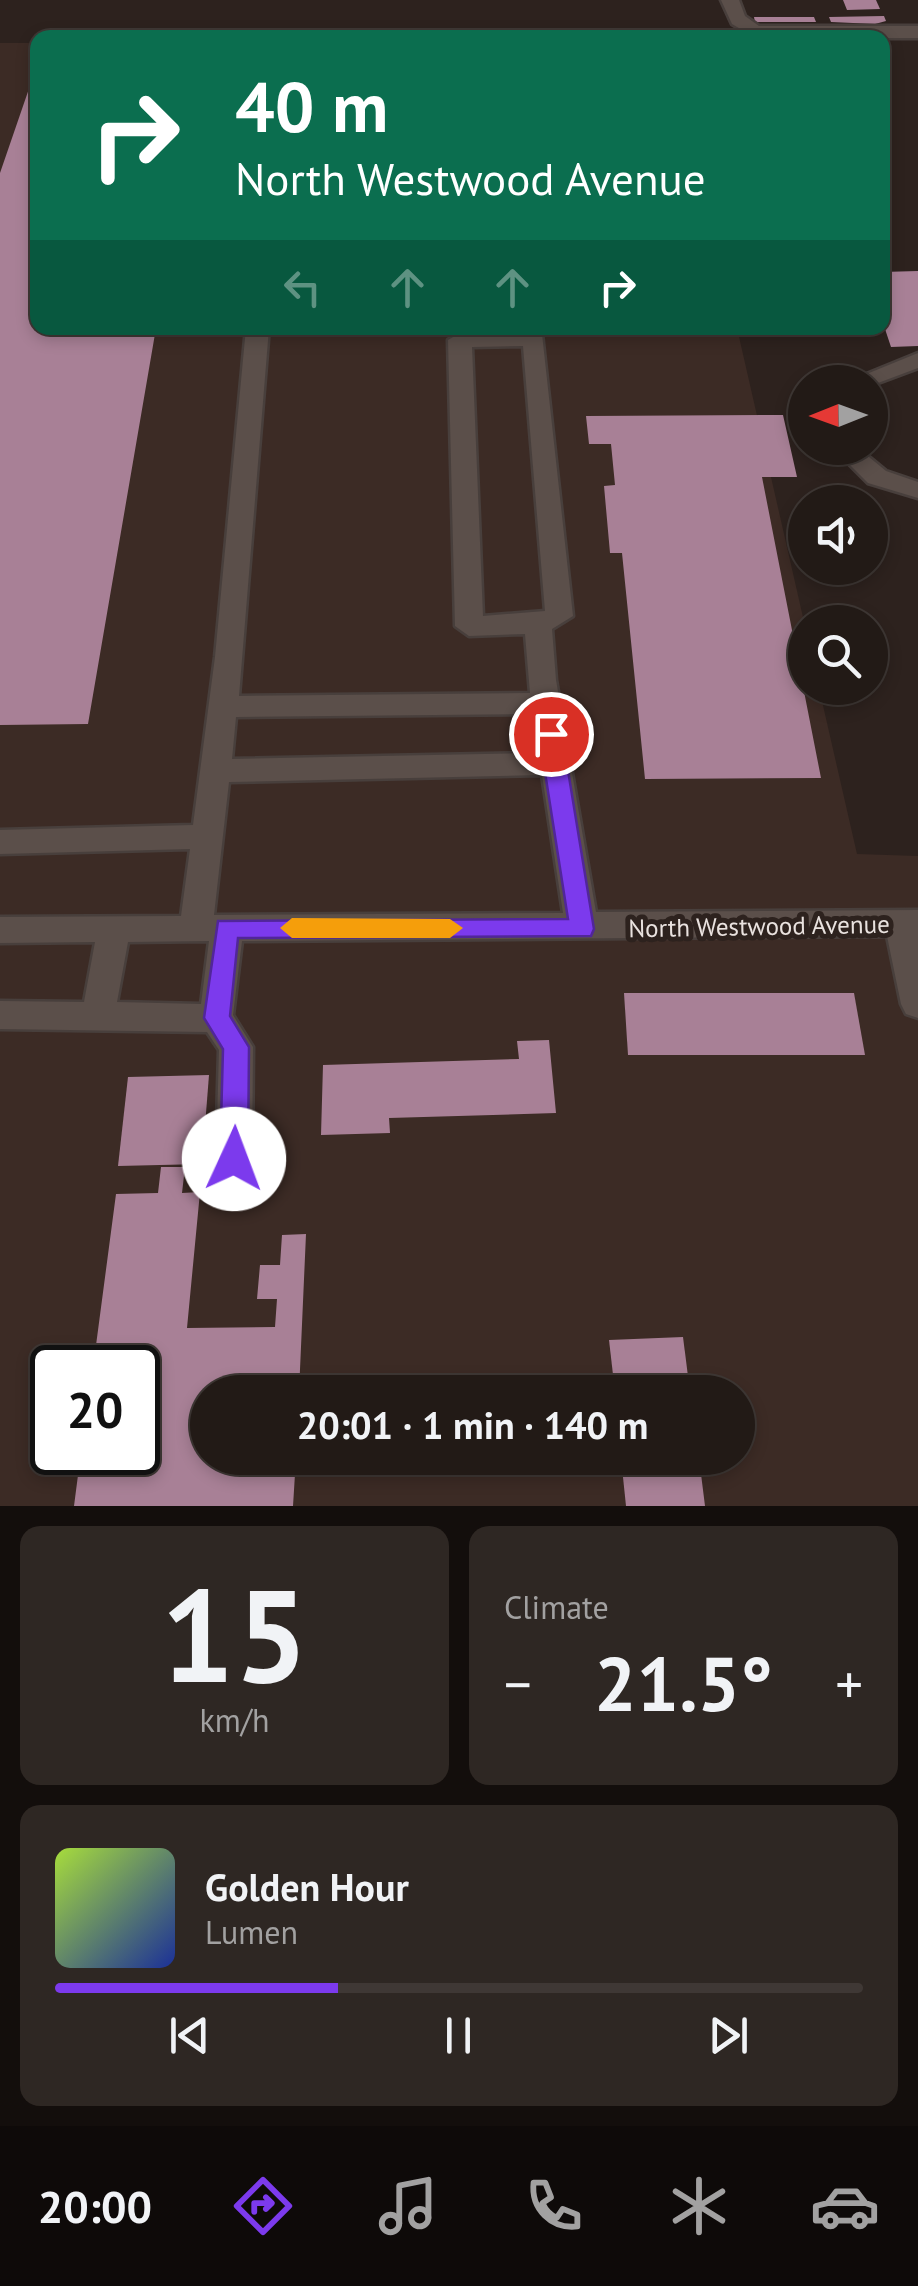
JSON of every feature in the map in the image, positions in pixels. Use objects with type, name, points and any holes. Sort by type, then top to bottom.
[{"type":"street","points":[[730,0],[733,16],[750,30]]},
{"type":"street","points":[[890,32],[918,32]]},
{"type":"street","points":[[234,1159],[236,1047],[216,1018],[206,837],[223,708],[257,335]]},
{"type":"street","points":[[534,339],[559,616],[538,624],[469,626],[460,340],[534,339]]},
{"type":"street","points":[[888,371],[918,360]]},
{"type":"street","points":[[857,465],[891,486],[918,490]]},
{"type":"street","points":[[538,624],[546,704],[582,929]]},
{"type":"street","points":[[223,708],[546,704]]},
{"type":"street","points":[[215,771],[556,764]]},
{"type":"street","points":[[0,842],[206,837]]},
{"type":"street","points":[[909,923],[918,1004]]},
{"type":"street","name":"North Westwood Avenue","points":[[0,930],[582,929],[909,923]]},
{"type":"street","points":[[98,1016],[114,929]]},
{"type":"street","points":[[0,1015],[216,1018]]},
{"type":"shaded area","points":[[0,43],[30,43],[30,335],[739,335],[788,552],[788,585],[796,585],[800,605],[788,605],[788,705],[823,705],[857,854],[918,856],[918,1506],[0,1506]]},
{"type":"building","points":[[843,0],[876,0],[880,9],[847,10]]},
{"type":"building","points":[[884,16],[886,21],[875,24],[831,22],[829,17]]},
{"type":"building","points":[[754,17],[814,17],[816,22],[755,22]]},
{"type":"building","points":[[30,86],[30,335],[155,335],[88,724],[0,725],[0,173]]},
{"type":"building","points":[[918,271],[918,346],[891,347],[887,335],[890,272]]},
{"type":"building","points":[[783,415],[788,465],[794,465],[797,477],[762,477],[788,610],[788,705],[807,705],[821,778],[645,779],[622,553],[610,553],[604,486],[615,485],[611,444],[589,444],[586,416]]},
{"type":"building","points":[[624,993],[854,993],[865,1055],[628,1055]]},
{"type":"building","points":[[549,1040],[556,1113],[389,1118],[390,1133],[321,1135],[323,1065],[519,1059],[517,1041]]},
{"type":"building","points":[[209,1075],[202,1164],[118,1166],[128,1077]]},
{"type":"building","points":[[161,1167],[185,1167],[182,1193],[200,1192],[187,1328],[275,1327],[277,1299],[257,1299],[260,1265],[280,1265],[282,1235],[306,1234],[300,1375],[190,1375],[190,1475],[295,1475],[293,1506],[74,1506],[78,1475],[160,1475],[160,1345],[96,1345],[116,1194],[158,1193]]},
{"type":"building","points":[[683,1337],[688,1375],[613,1375],[609,1340]]},
{"type":"building","points":[[623,1475],[701,1475],[705,1506],[626,1506]]},
{"type":"slow traffic","points":[[292,928],[450,928]]},
{"type":"route","points":[[234,1159],[236,1047],[216,1018],[227,928],[582,929],[551,734]]}]
